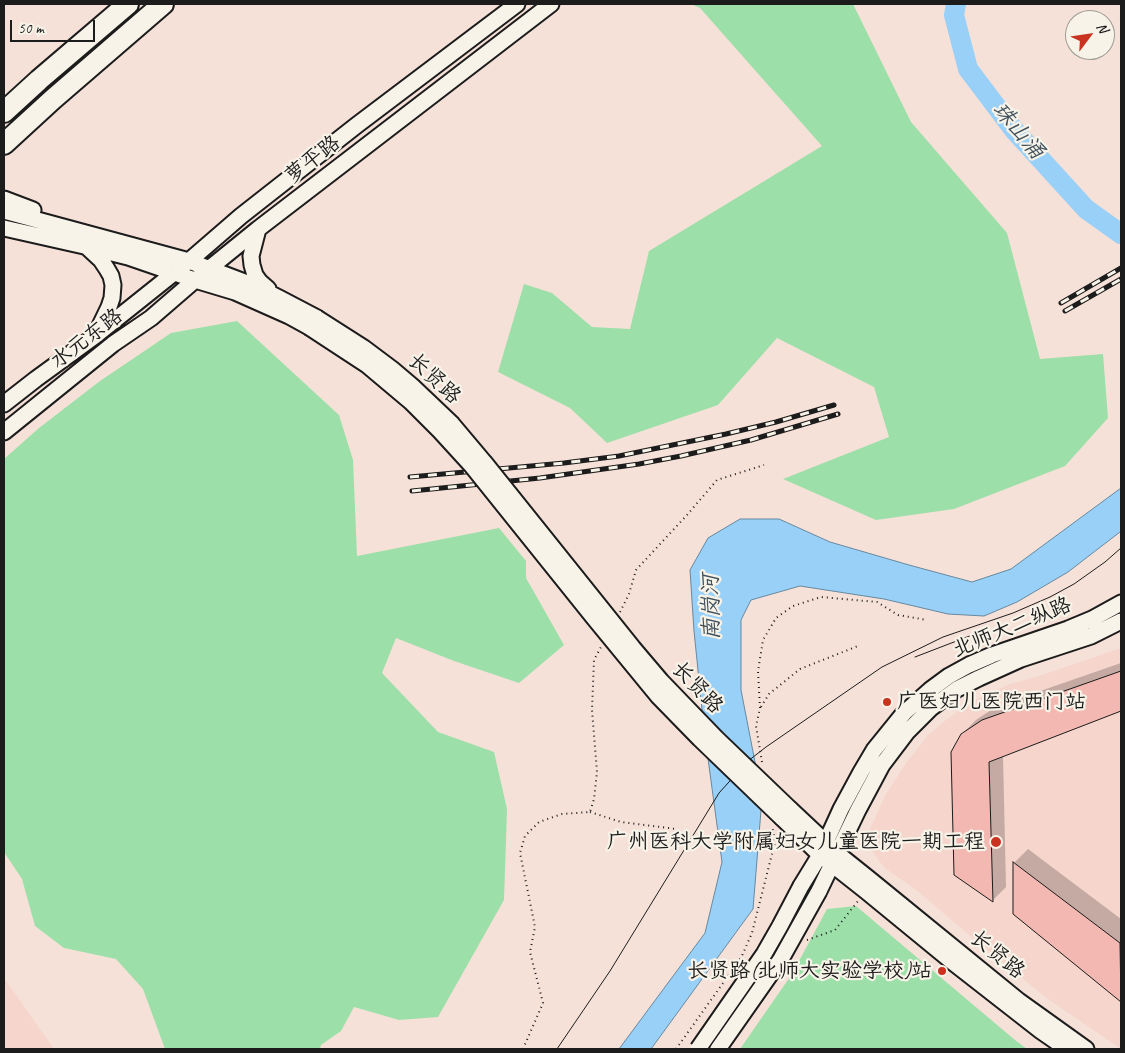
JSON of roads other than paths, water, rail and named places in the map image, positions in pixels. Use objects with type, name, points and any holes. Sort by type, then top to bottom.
[{"type":"highway","points":[[4,112],[128,4]]},
{"type":"highway","points":[[4,144],[163,4]]},
{"type":"street","name":"萝平路","points":[[174,272],[241,216],[357,125],[517,4]]},
{"type":"street","name":"萝平路","points":[[195,280],[258,229],[550,4]]},
{"type":"street","points":[[4,199],[128,244]]},
{"type":"street","points":[[4,211],[189,261],[255,286],[279,298]]},
{"type":"street","points":[[4,228],[128,257],[235,292],[288,316],[313,323]]},
{"type":"street","points":[[258,229],[251,256],[255,275],[260,282],[279,298],[313,323]]},
{"type":"street","points":[[4,238],[84,246],[101,260],[111,276],[113,286],[109,307],[95,336]]},
{"type":"street","name":"水元东路","points":[[4,404],[95,336],[174,272]]},
{"type":"street","name":"水元东路","points":[[4,432],[113,344],[151,318],[195,280]]},
{"type":"street","name":"长贤路","points":[[313,323],[404,396],[440,431],[472,466],[605,633],[658,696],[700,739],[786,814],[835,859],[866,891],[950,960],[1067,1049]]},
{"type":"street","name":"北师大二纵路","points":[[698,1049],[764,954],[823,848],[861,772],[874,750],[904,713],[949,676],[992,655],[1068,630],[1121,603]]},
{"type":"street","name":"北师大二纵路","points":[[718,1049],[781,958],[819,891],[882,765],[907,732],[931,708],[957,689],[1021,659],[1091,636],[1121,621]]},
{"type":"street","name":"长贤路","points":[[835,859],[1019,1001],[1086,1049]]},
{"type":"water","name":"南岗河","points":[[1121,488],[1120,532],[1068,572],[1017,602],[984,616],[948,614],[884,599],[800,586],[751,600],[741,620],[741,690],[762,798],[753,909],[651,1049],[619,1049],[705,933],[722,862],[704,729],[690,570],[708,538],[740,519],[779,519],[830,542],[972,582],[1011,569]]},
{"type":"waterway","name":"珠山涌","points":[[956,4],[954,15],[968,69],[1014,130],[1086,209],[1121,234]]},
{"type":"tram line","points":[[557,1049],[610,971],[719,793],[748,761],[882,667],[943,637],[1013,613],[1050,597],[1074,584],[1121,548]]},
{"type":"tram line","points":[[915,657],[980,632]]},
{"type":"railway","points":[[1061,303],[1121,268]]},
{"type":"railway","points":[[1065,311],[1121,279]]},
{"type":"railway","points":[[410,477],[619,456],[726,434],[834,405]]},
{"type":"railway","points":[[412,491],[540,478],[639,464],[751,440],[838,414]]},
{"type":"place","name":"广医妇儿医院西门站","points":[[887,702]]},
{"type":"place","name":"广州医科大学附属妇女儿童医院一期工程","points":[[996,842]]},
{"type":"place","name":"长贤路(北师大实验学校)站","points":[[942,971]]}]
